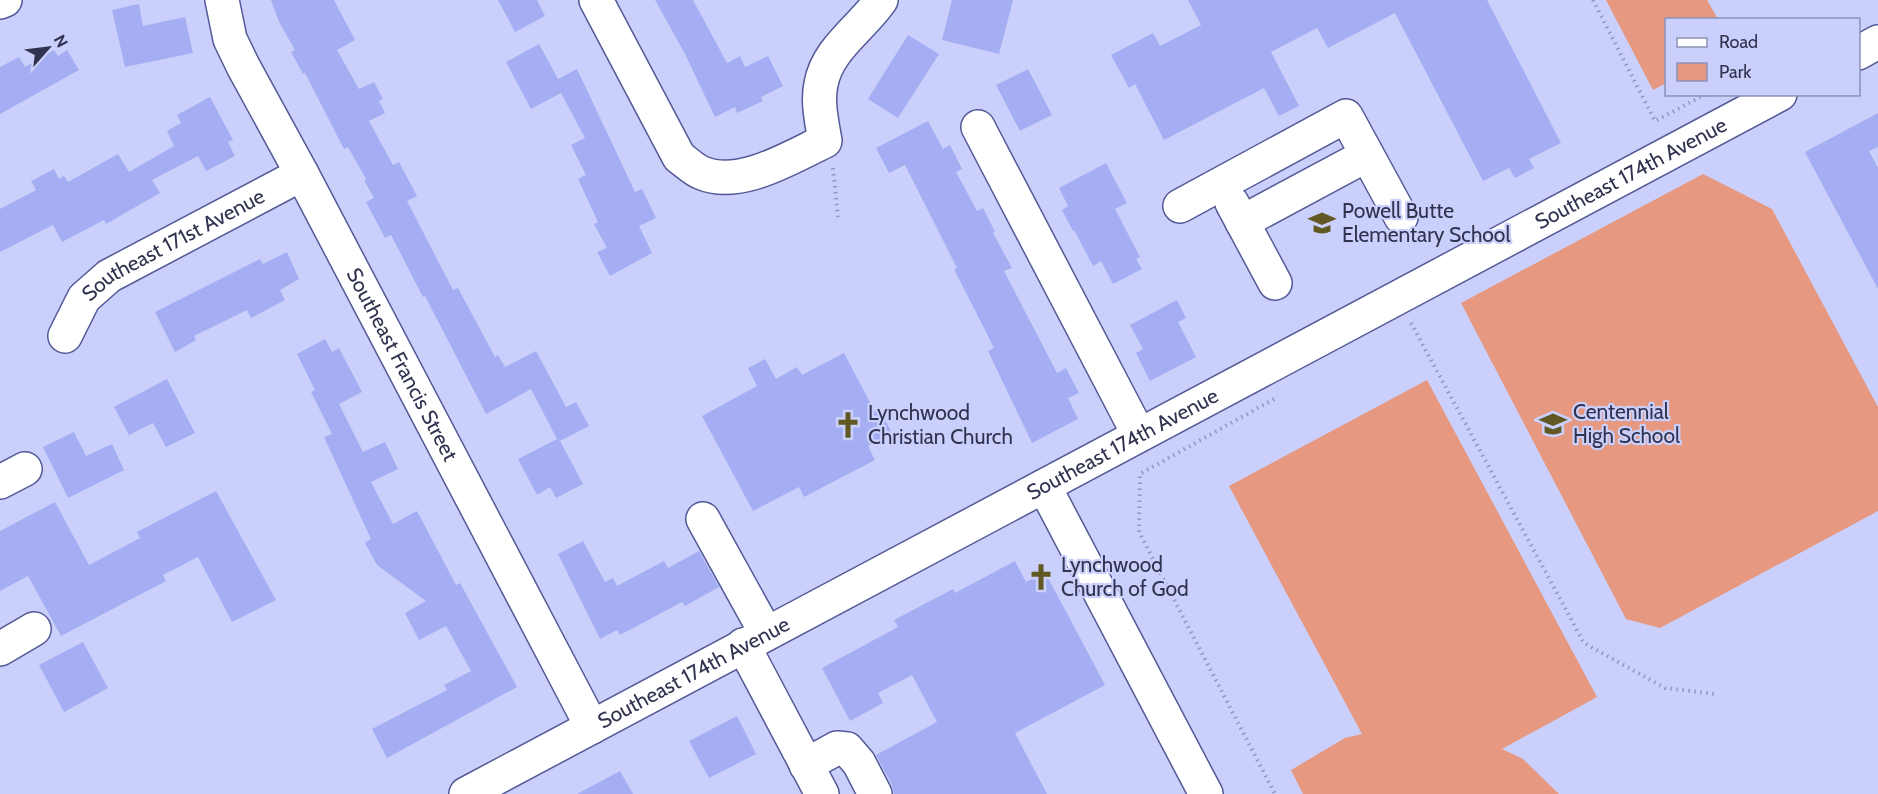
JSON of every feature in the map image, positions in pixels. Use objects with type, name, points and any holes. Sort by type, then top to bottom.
[{"type":"street","points":[[0,2],[5,0]]},
{"type":"street","name":"Southeast Francis Street","points":[[222,0],[230,39],[592,727]]},
{"type":"street","points":[[596,0],[679,157],[702,173],[730,178],[758,172],[825,141],[820,85],[826,69],[837,49],[872,13],[881,0]]},
{"type":"street","points":[[1860,52],[1878,42]]},
{"type":"street","name":"Southeast 174th Avenue","points":[[474,792],[755,639],[1776,96]]},
{"type":"street","points":[[1180,206],[1346,116],[1401,217]]},
{"type":"street","points":[[978,127],[1139,435]]},
{"type":"street","points":[[1242,222],[1367,155]]},
{"type":"street","name":"Southeast 171st Avenue","points":[[65,336],[84,298],[109,276],[302,174]]},
{"type":"street","points":[[1222,183],[1275,283]]},
{"type":"street","points":[[1044,486],[1206,794]]},
{"type":"street","points":[[703,519],[806,765],[822,794]]},
{"type":"street","points":[[0,649],[34,629]]},
{"type":"street","points":[[806,765],[837,748],[847,749],[859,763],[875,794]]},
{"type":"path","points":[[1593,0],[1655,121],[1703,96]]},
{"type":"path","points":[[825,141],[832,162],[838,217]]},
{"type":"path","points":[[1397,298],[1584,643],[1665,688],[1715,694]]},
{"type":"path","points":[[1275,399],[1140,474],[1139,532],[1275,794]]},
{"type":"green space","points":[[1606,0],[1707,0],[1717,18],[1665,18],[1665,84],[1653,90]]},
{"type":"green space","points":[[1703,174],[1772,209],[1878,407],[1878,511],[1660,628],[1626,619],[1461,303]]},
{"type":"green space","points":[[1427,380],[1597,697],[1502,749],[1523,759],[1559,794],[1303,794],[1291,770],[1345,738],[1362,734],[1229,486]]},
{"type":"building","points":[[271,0],[334,0],[355,40],[337,50],[359,89],[374,82],[383,99],[379,101],[385,113],[369,121],[393,165],[399,162],[417,196],[407,201],[453,290],[458,288],[495,357],[498,355],[505,367],[536,351],[566,407],[576,402],[589,426],[560,441],[583,484],[556,498],[550,487],[537,495],[518,459],[557,439],[531,389],[486,414],[391,235],[385,238],[366,202],[374,198],[364,180],[366,179],[348,147],[344,149],[305,73],[303,74],[291,52],[295,50],[279,22]]},
{"type":"building","points":[[498,0],[537,0],[545,16],[515,32]]},
{"type":"building","points":[[655,0],[693,0],[727,63],[740,56],[745,67],[768,56],[783,86],[761,97],[763,101],[737,113],[735,107],[715,117],[685,54]]},
{"type":"building","points":[[952,0],[1013,0],[999,54],[942,40]]},
{"type":"building","points":[[1188,0],[1487,0],[1561,143],[1529,159],[1534,168],[1515,178],[1509,168],[1483,181],[1395,13],[1328,48],[1317,28],[1271,52],[1299,106],[1279,116],[1264,88],[1164,140],[1135,84],[1129,88],[1111,55],[1153,33],[1160,46],[1201,25]]},
{"type":"building","points":[[139,4],[143,26],[185,17],[193,53],[125,67],[112,10]]},
{"type":"building","points":[[908,35],[939,54],[898,118],[868,99]]},
{"type":"building","points":[[539,44],[558,79],[577,69],[635,192],[642,189],[656,218],[639,226],[652,253],[610,276],[597,252],[607,248],[594,224],[598,222],[578,179],[586,175],[571,145],[585,138],[561,93],[531,109],[506,62]]},
{"type":"building","points":[[54,50],[58,56],[67,50],[79,70],[0,114],[0,67],[19,57],[25,67]]},
{"type":"building","points":[[1028,69],[1052,115],[1020,131],[996,85]]},
{"type":"building","points":[[210,97],[233,140],[228,142],[235,156],[206,171],[198,156],[152,180],[160,193],[106,224],[104,220],[62,242],[53,225],[0,252],[0,209],[36,190],[31,181],[54,169],[59,179],[64,176],[68,182],[118,154],[129,172],[174,146],[167,131],[181,123],[177,115]]},
{"type":"building","points":[[1878,113],[1878,147],[1869,151],[1878,168],[1878,289],[1805,152]]},
{"type":"building","points":[[928,121],[943,149],[950,145],[962,169],[956,172],[977,211],[983,208],[995,232],[993,233],[1012,268],[1004,271],[1057,373],[1066,368],[1079,393],[1068,398],[1078,419],[1032,443],[988,351],[994,348],[905,165],[889,173],[876,148]]},
{"type":"building","points":[[1106,163],[1127,203],[1115,209],[1140,257],[1136,259],[1142,269],[1113,284],[1101,261],[1093,266],[1073,231],[1062,210],[1068,206],[1059,188]]},
{"type":"building","points":[[287,252],[299,279],[280,290],[285,300],[251,318],[247,310],[194,336],[196,340],[175,352],[155,312],[260,259],[263,264]]},
{"type":"building","points":[[1177,300],[1186,318],[1178,322],[1196,357],[1150,381],[1136,353],[1143,349],[1130,325]]},
{"type":"building","points":[[325,339],[332,352],[339,348],[362,392],[339,404],[363,452],[385,442],[398,469],[371,482],[393,524],[417,511],[456,585],[460,583],[517,687],[387,758],[372,729],[447,690],[444,685],[471,671],[446,626],[419,640],[405,613],[426,601],[377,565],[365,543],[371,539],[324,437],[332,434],[311,392],[315,390],[297,354]]},
{"type":"building","name":"Lynchwood Christian Church","points":[[844,353],[875,412],[879,409],[892,433],[868,446],[875,460],[804,497],[799,487],[753,511],[702,416],[757,386],[748,368],[765,359],[776,379],[797,367],[802,375]]},
{"type":"building","points":[[167,379],[195,433],[166,447],[153,423],[129,435],[114,407]]},
{"type":"building","points":[[74,432],[86,456],[112,444],[124,470],[68,498],[43,447]]},
{"type":"building","points":[[216,491],[276,600],[232,622],[198,557],[163,575],[166,581],[61,636],[28,576],[0,591],[0,531],[55,502],[89,565],[140,538],[137,532]]},
{"type":"building","points":[[583,541],[605,582],[613,578],[617,586],[664,561],[668,568],[699,551],[719,587],[685,606],[682,602],[620,635],[617,630],[600,639],[558,554]]},
{"type":"building","points":[[1015,561],[1026,582],[1045,572],[1105,685],[1015,733],[1047,794],[894,794],[892,785],[876,755],[937,722],[912,675],[878,693],[883,703],[850,721],[822,668],[898,627],[894,620],[953,589],[955,593]]},
{"type":"building","points":[[83,642],[108,688],[64,712],[39,665]]},
{"type":"building","points":[[737,716],[756,754],[709,778],[689,741]]},
{"type":"building","points":[[620,771],[633,794],[577,794]]},
{"type":"place","name":"Powell Butte Elementary School","points":[[1322,223]]},
{"type":"place","name":"Centennial High School","points":[[1553,424]]},
{"type":"place","name":"Lynchwood Christian Church","points":[[848,425]]},
{"type":"place","name":"Lynchwood Church of God","points":[[1041,577]]}]
